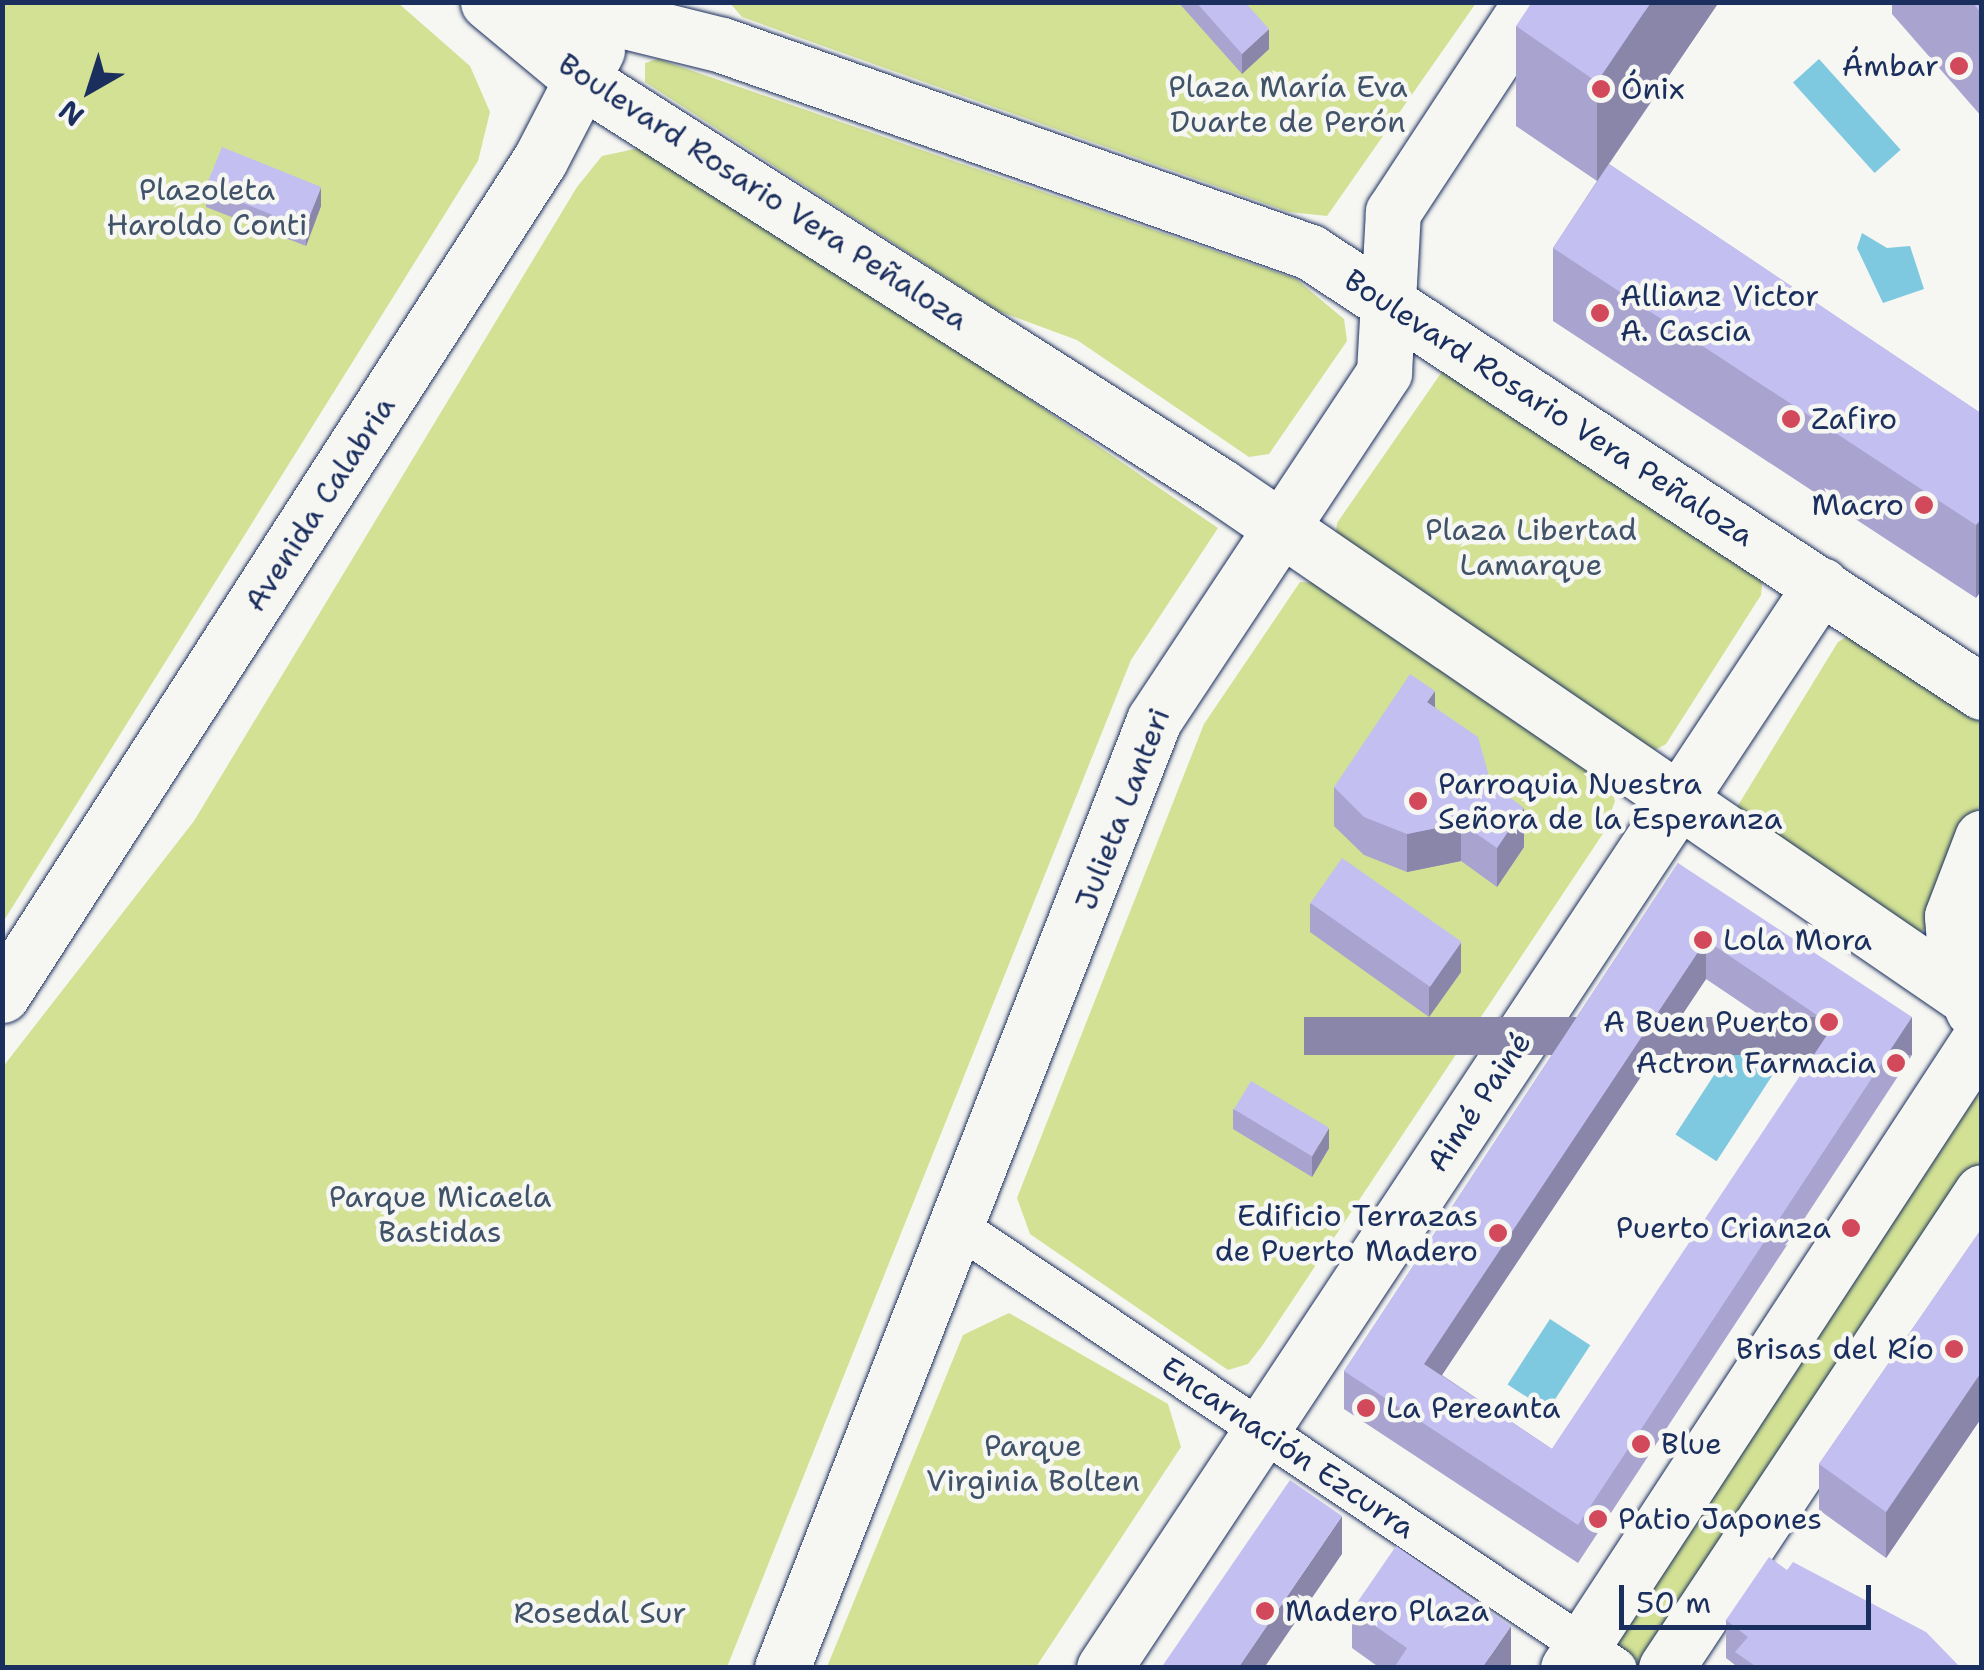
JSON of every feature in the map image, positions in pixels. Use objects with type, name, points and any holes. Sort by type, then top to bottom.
[{"type":"main road","name":"Julieta Lanteri","points":[[782,1668],[961,1229],[1154,720],[1384,372],[1390,302],[1384,254],[1393,212],[1531,2]]},
{"type":"main road","name":"Boulevard Rosario Vera Peñaloza","points":[[491,4],[616,10],[1310,252],[1982,692]]},
{"type":"main road","name":"Boulevard Rosario Vera Peñaloza","points":[[491,4],[582,80],[1280,528],[1683,796],[1976,1018]]},
{"type":"main road","name":"Avenida Calabria","points":[[2,995],[540,160],[616,10]]},
{"type":"main road","name":"Aimé Painé","points":[[1104,1668],[1821,585]]},
{"type":"main road","points":[[1589,1660],[1976,1018],[1952,916],[1982,838]]},
{"type":"main road","points":[[1666,1668],[1982,1192]]},
{"type":"street","name":"Encarnación Ezcurra","points":[[961,1229],[1261,1429],[1589,1660]]},
{"type":"green space","name":"Plazoleta Haroldo Conti","points":[[397,2],[470,66],[490,112],[478,161],[3,922],[3,3]]},
{"type":"green space","name":"Plaza María Eva Duarte de Perón","points":[[730,3],[1476,3],[1327,216],[1289,212],[742,17]]},
{"type":"green space","points":[[658,59],[1296,279],[1344,319],[1347,341],[1269,454],[1249,457],[1077,340],[998,311],[645,82],[645,63]]},
{"type":"green space","name":"Parque Micaela Bastidas","points":[[644,147],[679,160],[1218,528],[1131,660],[727,1667],[3,1667],[2,1068],[194,821],[577,187],[602,156]]},
{"type":"green space","name":"Plaza Libertad Lamarque","points":[[1446,366],[1763,575],[1761,595],[1666,744],[1651,752],[1335,542],[1337,523]]},
{"type":"green space","points":[[1300,582],[1320,583],[1608,777],[1615,801],[1604,832],[1262,1346],[1248,1364],[1228,1370],[1030,1234],[1017,1198],[1204,724]]},
{"type":"green space","points":[[1853,633],[1981,714],[1981,804],[1946,860],[1930,926],[1919,933],[1734,812],[1838,642]]},
{"type":"green space","points":[[1981,1089],[1981,1164],[1646,1667],[1596,1668]]},
{"type":"green space","name":"Parque Virginia Bolten","points":[[1009,1313],[1168,1404],[1181,1447],[1036,1667],[827,1667],[963,1335]]},
{"type":"water","points":[[1819,59],[1901,150],[1875,173],[1793,82]]},
{"type":"water","points":[[1862,233],[1887,248],[1910,246],[1924,289],[1883,303],[1857,248]]},
{"type":"water","points":[[1731,1049],[1772,1076],[1717,1161],[1675,1135]]},
{"type":"water","points":[[1550,1319],[1590,1345],[1548,1411],[1508,1384]]},
{"type":"building","points":[[1196,2],[1245,2],[1269,29],[1242,54]]},
{"type":"building","points":[[1532,2],[1651,2],[1597,82],[1516,26]]},
{"type":"building","points":[[222,147],[321,187],[305,228],[206,188]]},
{"type":"building","points":[[1609,164],[1982,414],[1982,518],[1976,525],[1553,248]]},
{"type":"building","points":[[1410,674],[1435,691],[1427,702],[1478,737],[1491,783],[1524,808],[1497,848],[1461,823],[1407,834],[1364,817],[1334,787]]},
{"type":"building","points":[[1342,858],[1462,942],[1430,987],[1310,903]]},
{"type":"building","name":"Edificio Terrazas de Puerto Madero","points":[[1678,863],[1912,1017],[1578,1525],[1344,1371]],"holes":[[[1706,940],[1833,1026],[1552,1449],[1424,1364]]]},
{"type":"building","points":[[1251,1081],[1329,1128],[1312,1156],[1234,1109]]},
{"type":"building","name":"Brisas del Río","points":[[1982,1228],[1982,1371],[1886,1512],[1819,1464]]},
{"type":"building","points":[[1290,1480],[1342,1516],[1238,1668],[1161,1668]]},
{"type":"building","points":[[1396,1546],[1511,1626],[1482,1668],[1394,1668],[1407,1648],[1352,1610]]},
{"type":"building","points":[[1769,1557],[1787,1570],[1793,1562],[1926,1632],[1961,1668],[1758,1668],[1735,1652],[1748,1637],[1726,1620]]},
{"type":"place","name":"Ámbar","points":[[1959,66]]},
{"type":"place","name":"Ónix","points":[[1601,89]]},
{"type":"place","name":"Allianz Victor A. Cascia","points":[[1600,313]]},
{"type":"place","name":"Zafiro","points":[[1791,419]]},
{"type":"place","name":"Macro","points":[[1924,505]]},
{"type":"place","name":"Parroquia Nuestra Señora de la Esperanza","points":[[1418,801]]},
{"type":"place","name":"Lola Mora","points":[[1703,940]]},
{"type":"place","name":"A Buen Puerto","points":[[1829,1022]]},
{"type":"place","name":"Actron Farmacia","points":[[1896,1063]]},
{"type":"place","name":"Puerto Crianza","points":[[1851,1228]]},
{"type":"place","name":"Edificio Terrazas de Puerto Madero","points":[[1498,1233]]},
{"type":"place","name":"Brisas del Río","points":[[1954,1349]]},
{"type":"place","name":"La Pereanta","points":[[1366,1408]]},
{"type":"place","name":"Blue","points":[[1641,1444]]},
{"type":"place","name":"Patio Japones","points":[[1598,1519]]},
{"type":"place","name":"Madero Plaza","points":[[1265,1611]]},
{"type":"park label","name":"Rosedal Sur","points":[[600,1613]]}]
